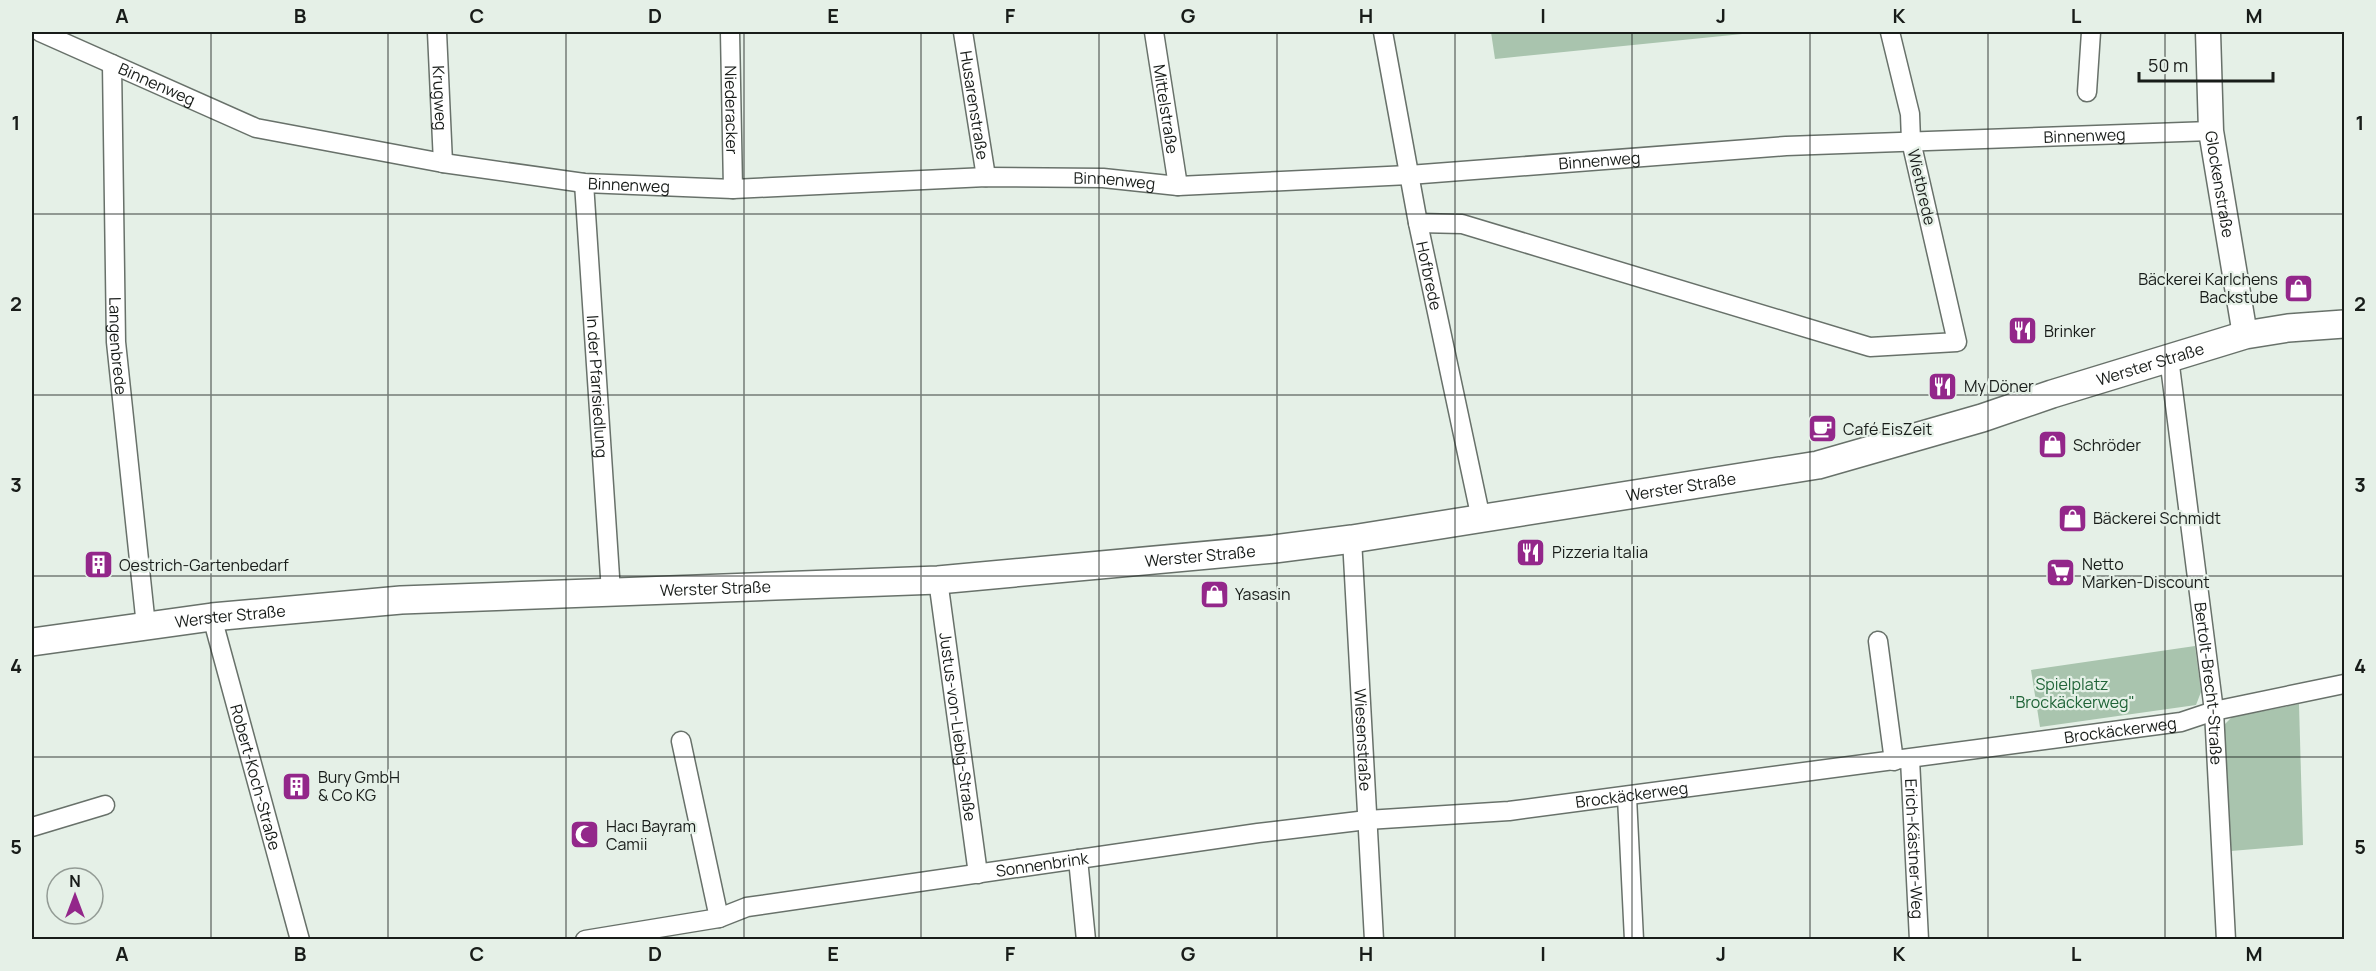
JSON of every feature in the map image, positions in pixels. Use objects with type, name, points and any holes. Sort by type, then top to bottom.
[{"type":"main road","name":"Werster Straße","points":[[32,642],[212,617],[401,600],[938,580],[1262,550],[1352,539],[1818,465],[1982,418],[2052,394],[2245,335],[2288,328],[2344,324]]},
{"type":"street","name":"Binnenweg","points":[[40,32],[256,128],[443,163],[584,183],[734,189],[986,177],[1103,178],[1178,186],[1409,174],[1786,146],[2211,131]]},
{"type":"street","name":"Krugweg","points":[[437,32],[443,163]]},
{"type":"street","name":"Niederacker","points":[[730,32],[734,189]]},
{"type":"street","name":"Husarenstraße","points":[[963,32],[986,177]]},
{"type":"street","name":"Mittelstraße","points":[[1154,32],[1178,186]]},
{"type":"street","name":"Hofbrede","points":[[1383,32],[1418,223],[1481,519]]},
{"type":"street","name":"Wietbrede","points":[[1418,223],[1462,224],[1870,347],[1957,342],[1911,141],[1910,114],[1890,32]]},
{"type":"street","points":[[2087,92],[2091,32]]},
{"type":"street","name":"Glockenstraße","points":[[2208,32],[2211,131],[2245,335]]},
{"type":"street","name":"Langenbrede","points":[[111,64],[116,342],[146,626]]},
{"type":"street","name":"In der Pfarrsiedlung","points":[[584,183],[611,592]]},
{"type":"street","name":"Bertolt-Brecht-Straße","points":[[2169,358],[2214,711],[2226,939]]},
{"type":"street","name":"Wiesenstraße","points":[[1352,539],[1374,939]]},
{"type":"street","name":"Justus-von-Liebig-Straße","points":[[938,580],[978,874]]},
{"type":"street","name":"Robert-Koch-Straße","points":[[212,617],[300,939]]},
{"type":"street","points":[[1878,641],[1902,760]]},
{"type":"street","name":"Brockäckerweg","points":[[1367,820],[1509,811],[1627,797],[2181,722],[2214,711],[2344,684]]},
{"type":"street","points":[[681,741],[719,918]]},
{"type":"street","name":"Erich-Kästner-Weg","points":[[1902,760],[1919,939]]},
{"type":"street","points":[[1627,797],[1634,939]]},
{"type":"street","points":[[32,827],[105,805]]},
{"type":"street","name":"Sonnenbrink","points":[[585,939],[719,918],[747,907],[1367,820]]},
{"type":"street","points":[[1078,859],[1086,939]]},
{"type":"green space","points":[[1491,32],[1762,32],[1495,59]]},
{"type":"green space","name":"Spielplatz \"Brockäckerweg\"","points":[[2195,646],[2201,692],[2196,705],[2040,727],[2031,670]]},
{"type":"green space","points":[[2299,704],[2303,845],[2231,851],[2222,727],[2232,717]]},
{"type":"place","name":"Bäckerei Karlchens Backstube","points":[[2299,288]]},
{"type":"place","name":"Brinker","points":[[2023,331]]},
{"type":"place","name":"My Döner","points":[[1943,386]]},
{"type":"place","name":"Café EisZeit","points":[[1822,429]]},
{"type":"place","name":"Schröder","points":[[2052,445]]},
{"type":"place","name":"Bäckerei Schmidt","points":[[2072,518]]},
{"type":"place","name":"Pizzeria Italia","points":[[1531,552]]},
{"type":"place","name":"Oestrich-Gartenbedarf","points":[[98,565]]},
{"type":"place","name":"Netto Marken-Discount","points":[[2061,573]]},
{"type":"place","name":"Yasasin","points":[[1214,594]]},
{"type":"place","name":"Bury GmbH & Co KG","points":[[297,786]]},
{"type":"place","name":"Hacı Bayram Camii","points":[[585,835]]}]
